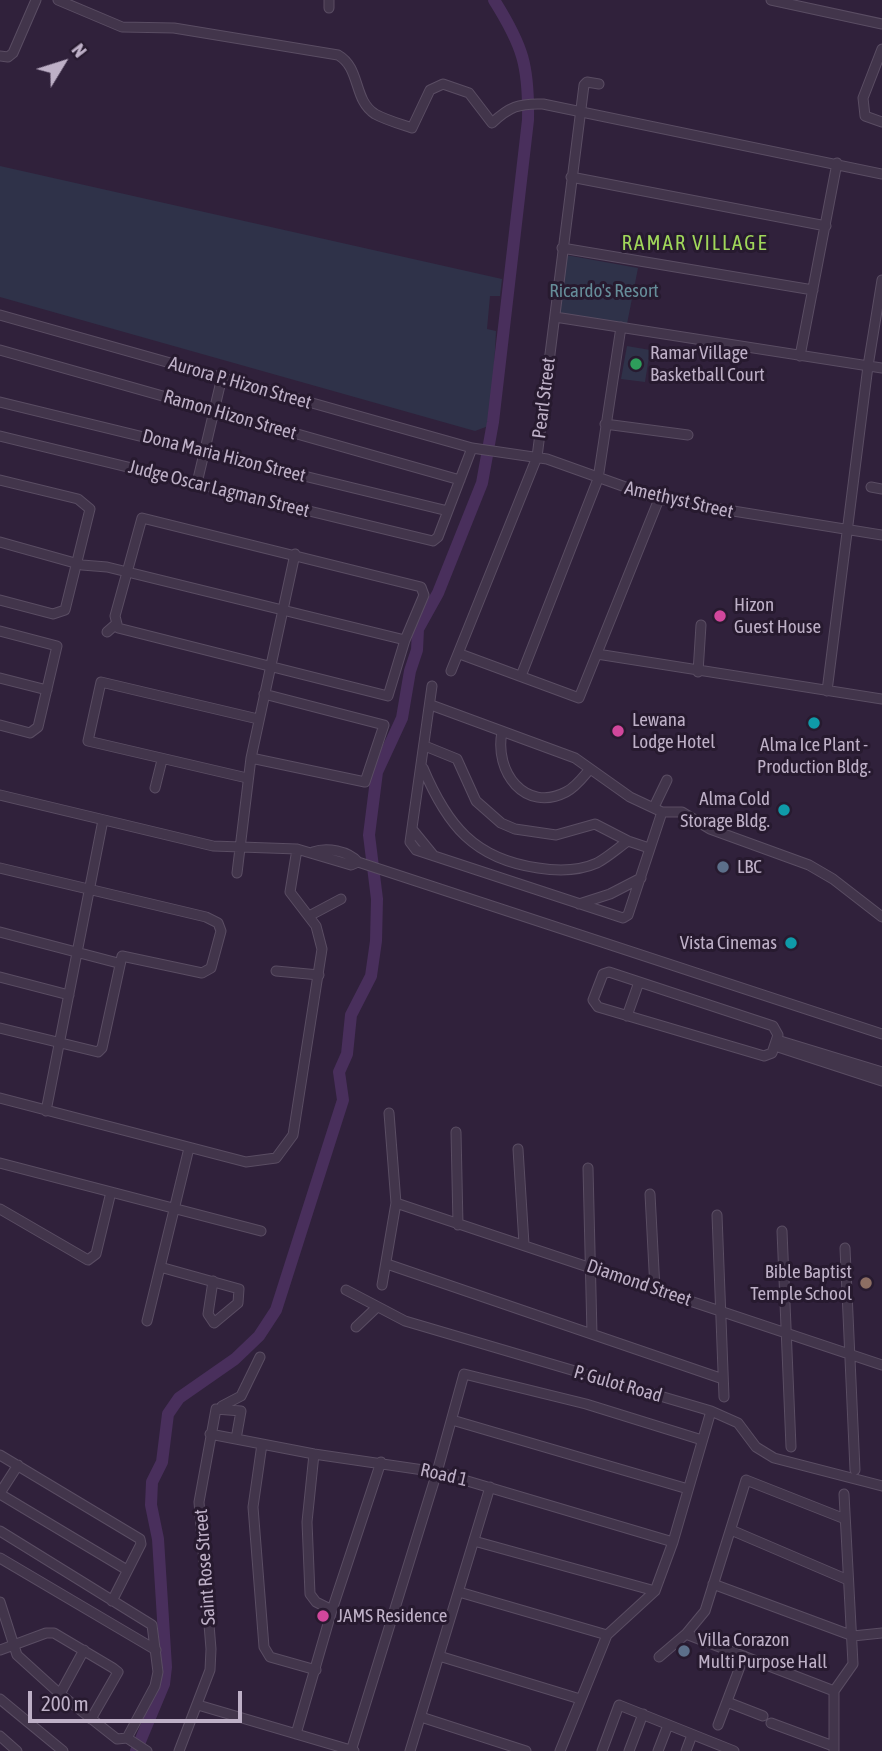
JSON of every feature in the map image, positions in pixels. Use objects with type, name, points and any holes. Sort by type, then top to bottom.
[{"type":"street","points":[[0,56],[8,57],[13,53],[36,0]]},
{"type":"street","points":[[58,0],[122,27],[174,28],[338,55],[350,64],[362,98],[375,113],[412,128],[430,90],[436,85],[469,93],[492,123],[508,108],[521,103],[543,104],[882,174]]},
{"type":"street","points":[[771,0],[882,24]]},
{"type":"street","points":[[826,11],[827,0]]},
{"type":"street","points":[[882,49],[863,98],[865,116],[882,122]]},
{"type":"street","points":[[871,78],[882,80]]},
{"type":"street","name":"Pearl Street","points":[[451,671],[537,457],[580,110],[585,84],[599,84]]},
{"type":"street","points":[[800,356],[837,163]]},
{"type":"street","points":[[571,177],[826,226]]},
{"type":"street","points":[[562,248],[813,290]]},
{"type":"street","points":[[827,691],[868,366],[882,280]]},
{"type":"street","name":"Aurora P. Hizon Street","points":[[0,315],[476,448]]},
{"type":"street","points":[[555,317],[882,369]]},
{"type":"street","points":[[521,676],[598,479],[621,327]]},
{"type":"street","name":"Ramon Hizon Street","points":[[0,350],[460,480]]},
{"type":"street","points":[[197,484],[222,377]]},
{"type":"street","name":"Dona Maria Hizon Street","points":[[0,402],[448,511]]},
{"type":"street","points":[[605,424],[688,435]]},
{"type":"street","name":"Judge Oscar Lagman Street","points":[[0,436],[433,541],[438,537],[448,511]]},
{"type":"street","points":[[448,511],[476,448]]},
{"type":"street","name":"Amethyst Street","points":[[476,448],[537,457],[659,499],[882,535]]},
{"type":"street","points":[[0,480],[78,499],[90,505],[67,607],[59,614],[0,600]]},
{"type":"street","points":[[871,487],[882,489]]},
{"type":"street","points":[[460,654],[579,698],[659,499]]},
{"type":"street","points":[[146,517],[421,587],[424,595],[404,640],[388,696],[111,628],[126,572],[139,522],[146,517]]},
{"type":"street","points":[[0,542],[404,640]]},
{"type":"street","points":[[237,873],[247,778],[295,554]]},
{"type":"street","points":[[698,672],[701,625]]},
{"type":"street","points":[[0,631],[57,646],[40,724],[36,730],[30,733],[0,725]]},
{"type":"street","points":[[597,654],[882,699]]},
{"type":"street","points":[[0,678],[47,690]]},
{"type":"street","points":[[247,778],[88,741],[101,682],[258,719]]},
{"type":"street","points":[[432,686],[411,845],[434,856],[623,918],[628,915],[641,878],[667,780]]},
{"type":"street","points":[[251,758],[365,782],[384,725],[264,694]]},
{"type":"street","points":[[431,705],[575,758],[630,797],[658,810],[682,812],[710,829],[809,865],[833,879],[882,917]]},
{"type":"street","points":[[502,732],[502,765],[510,779],[527,792],[543,796],[565,793],[590,769]]},
{"type":"street","points":[[425,746],[457,759],[476,801],[501,823],[515,830],[556,835],[595,824],[628,841],[649,848]]},
{"type":"street","points":[[155,788],[162,760]]},
{"type":"street","points":[[423,768],[444,812],[468,841],[508,863],[567,870],[596,863],[628,841]]},
{"type":"street","points":[[0,794],[213,846],[336,851],[363,863],[882,1034]]},
{"type":"street","points":[[46,1111],[103,820]]},
{"type":"street","points":[[0,1098],[246,1162],[276,1158],[287,1147],[296,1121],[319,975],[321,943],[309,916],[290,892],[297,849]]},
{"type":"street","points":[[502,880],[508,863]]},
{"type":"street","points":[[0,869],[206,917],[221,927],[211,968],[205,972],[125,955],[118,962],[102,1049],[96,1052],[0,1028]]},
{"type":"street","points":[[579,904],[610,894],[641,878]]},
{"type":"street","points":[[309,916],[341,900]]},
{"type":"street","points":[[0,932],[118,962]]},
{"type":"street","points":[[276,971],[319,975]]},
{"type":"street","points":[[605,972],[773,1026],[779,1035],[772,1053],[764,1056],[627,1016],[598,1007],[593,1000],[605,972]]},
{"type":"street","points":[[0,977],[69,995]]},
{"type":"street","points":[[627,1016],[639,982]]},
{"type":"street","points":[[776,1043],[882,1072]]},
{"type":"street","points":[[776,1043],[882,1081]]},
{"type":"street","points":[[382,1285],[396,1203],[389,1113]]},
{"type":"street","points":[[456,1132],[458,1225]]},
{"type":"street","points":[[146,1321],[189,1148]]},
{"type":"street","points":[[518,1149],[524,1244]]},
{"type":"street","points":[[0,1163],[261,1231]]},
{"type":"street","points":[[588,1168],[592,1334]]},
{"type":"street","points":[[0,1209],[88,1260],[96,1254],[110,1192]]},
{"type":"street","points":[[650,1194],[655,1289]]},
{"type":"street","name":"Diamond Street","points":[[396,1203],[882,1365]]},
{"type":"street","points":[[717,1215],[724,1397]]},
{"type":"street","points":[[782,1231],[791,1447]]},
{"type":"street","points":[[845,1248],[852,1356],[855,1470]]},
{"type":"street","points":[[387,1264],[723,1379]]},
{"type":"street","points":[[159,1267],[213,1281],[239,1289],[241,1297],[238,1303],[214,1323],[208,1314],[213,1281]]},
{"type":"street","name":"P. Gulot Road","points":[[346,1290],[376,1308],[416,1324],[711,1411],[738,1423],[756,1447],[774,1458],[882,1486]]},
{"type":"street","points":[[356,1327],[376,1308]]},
{"type":"street","points":[[220,1407],[241,1396],[260,1357]]},
{"type":"street","points":[[198,1705],[352,1751],[464,1374],[586,1404],[702,1440]]},
{"type":"street","points":[[220,1407],[239,1409],[242,1413],[236,1439]]},
{"type":"street","name":"Saint Rose Street","points":[[179,1751],[210,1670],[211,1649],[199,1502],[213,1413],[220,1407]]},
{"type":"street","points":[[560,1751],[607,1635],[655,1591],[673,1542],[711,1411]]},
{"type":"street","points":[[452,1420],[688,1489]]},
{"type":"street","name":"Road 1","points":[[210,1434],[314,1454],[437,1472],[673,1542]]},
{"type":"street","points":[[262,1444],[253,1507],[264,1647],[270,1657],[316,1670]]},
{"type":"street","points":[[0,1454],[137,1536],[141,1544],[112,1601]]},
{"type":"street","points":[[314,1454],[307,1521],[310,1594],[316,1602],[332,1610]]},
{"type":"street","points":[[296,1734],[332,1610],[381,1462]]},
{"type":"street","points":[[18,1465],[0,1493],[127,1570]]},
{"type":"street","points":[[659,1657],[686,1634],[705,1611],[746,1480],[845,1519]]},
{"type":"street","points":[[410,1751],[490,1487]]},
{"type":"street","points":[[727,1702],[834,1749],[834,1691],[853,1664],[844,1494]]},
{"type":"street","points":[[731,1530],[848,1580]]},
{"type":"street","points":[[0,1531],[152,1625],[159,1664],[139,1745],[117,1740],[60,1695],[17,1655],[0,1602]]},
{"type":"street","points":[[474,1541],[655,1591]]},
{"type":"street","points":[[0,1558],[156,1650]]},
{"type":"street","points":[[713,1584],[853,1636],[882,1633]]},
{"type":"street","points":[[459,1592],[607,1635]]},
{"type":"street","points":[[0,1650],[46,1633],[54,1633],[118,1672],[91,1719]]},
{"type":"street","points":[[686,1634],[834,1691]]},
{"type":"street","points":[[60,1695],[84,1650]]},
{"type":"street","points":[[439,1656],[580,1699]]},
{"type":"street","points":[[718,1725],[744,1656]]},
{"type":"street","points":[[0,1699],[63,1751]]},
{"type":"street","points":[[602,1751],[619,1705],[692,1735],[714,1748],[734,1751]]},
{"type":"street","points":[[629,1751],[643,1714]]},
{"type":"street","points":[[421,1717],[526,1751]]},
{"type":"street","points":[[658,1751],[668,1725]]},
{"type":"street","points":[[686,1751],[692,1735]]},
{"type":"street","points":[[0,1736],[17,1751]]},
{"type":"green space","points":[[0,166],[502,279],[500,296],[490,296],[487,329],[496,331],[491,425],[475,431],[0,297]]},
{"type":"green space","name":"Ricardo's Resort","points":[[566,255],[638,268],[627,324],[557,313]]},
{"type":"green space","name":"Ramar Village Basketball Court","points":[[627,346],[650,350],[645,382],[621,379]]},
{"type":"waterway","points":[[136,1751],[164,1684],[166,1667],[158,1539],[151,1505],[152,1482],[162,1462],[168,1414],[179,1398],[235,1359],[259,1336],[276,1310],[343,1100],[339,1072],[347,1054],[351,1015],[371,976],[376,941],[377,899],[369,835],[377,772],[402,718],[410,671],[417,650],[418,629],[438,593],[482,483],[493,422],[528,120],[527,85],[522,57],[512,31],[494,0]]},
{"type":"place","name":"Ramar Village Basketball Court","points":[[636,364]]},
{"type":"place","name":"Hizon Guest House","points":[[720,616]]},
{"type":"place","name":"Alma Ice Plant - Production Bldg.","points":[[814,723]]},
{"type":"place","name":"Lewana Lodge Hotel","points":[[618,731]]},
{"type":"place","name":"Alma Cold Storage Bldg.","points":[[784,810]]},
{"type":"place","name":"LBC","points":[[723,867]]},
{"type":"place","name":"Vista Cinemas","points":[[791,943]]},
{"type":"place","name":"Bible Baptist Temple School","points":[[866,1283]]},
{"type":"place","name":"JAMS Residence","points":[[323,1616]]},
{"type":"place","name":"Villa Corazon Multi Purpose Hall","points":[[684,1651]]},
{"type":"district","name":"RAMAR VILLAGE","points":[[695,243]]}]
